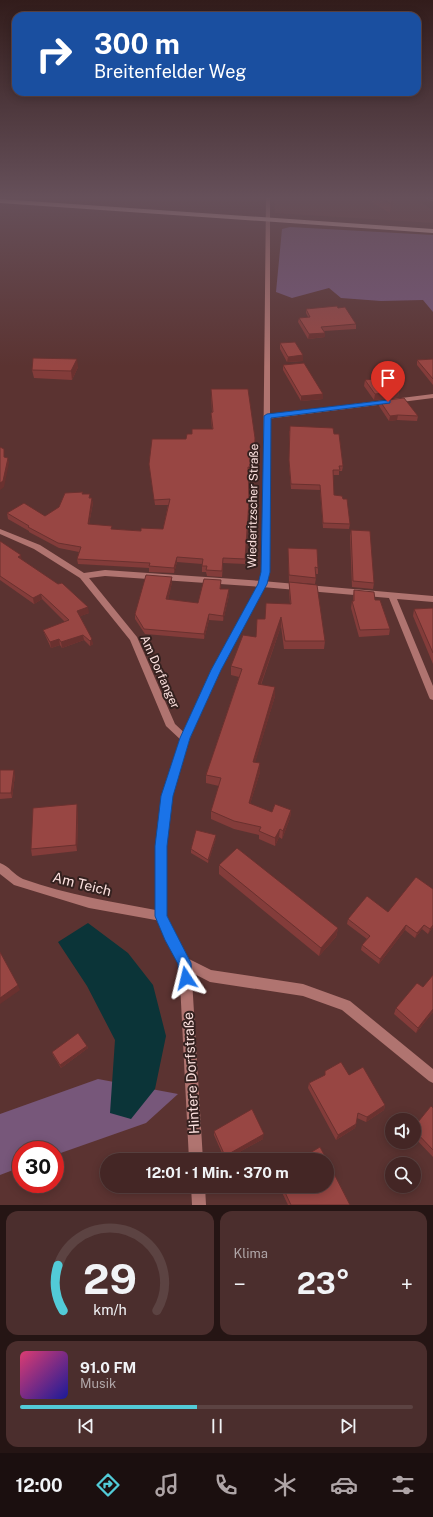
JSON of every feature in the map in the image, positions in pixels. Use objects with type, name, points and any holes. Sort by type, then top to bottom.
[{"type":"street","name":"Wiederitzscher Straße","points":[[185,963],[169,935],[161,916],[161,846],[167,796],[185,738],[216,670],[262,584],[266,572],[267,254]]},
{"type":"street","points":[[267,416],[433,396]]},
{"type":"street","name":"Am Dorfanger","points":[[0,531],[37,547],[83,576],[134,639],[170,726],[185,738]]},
{"type":"street","points":[[83,576],[105,573],[262,584],[433,600]]},
{"type":"street","points":[[392,596],[433,697]]},
{"type":"street","name":"Am Teich","points":[[0,868],[18,882],[89,903],[161,916]]},
{"type":"street","points":[[185,963],[210,976],[303,990],[346,1005],[433,1077]]},
{"type":"street","name":"Hintere Dorfstraße","points":[[185,963],[196,1153]]},
{"type":"street","points":[[198,1193],[199,1205]]},
{"type":"shaded area","points":[[280,254],[433,254],[433,312],[423,300],[381,301],[341,298],[329,288],[292,298],[276,292]]},
{"type":"shaded area","points":[[98,1079],[178,1094],[146,1123],[64,1152],[64,1141],[12,1141],[12,1170],[0,1175],[0,1114]]},
{"type":"water","points":[[88,923],[128,953],[153,985],[166,1036],[155,1089],[131,1119],[110,1113],[115,1040],[87,986],[58,942]]},
{"type":"building","points":[[337,306],[338,308],[345,307],[356,324],[321,327],[325,333],[309,334],[299,318],[310,317],[306,309]]},
{"type":"building","points":[[295,342],[303,355],[288,357],[280,343]]},
{"type":"building","points":[[33,358],[77,359],[71,371],[32,370]]},
{"type":"building","points":[[433,359],[433,379],[417,360]]},
{"type":"building","points":[[304,363],[323,394],[301,396],[283,365]]},
{"type":"building","points":[[382,378],[384,381],[391,380],[399,391],[375,394],[365,380]]},
{"type":"building","points":[[211,389],[248,389],[255,438],[254,468],[248,467],[249,501],[245,559],[223,558],[222,571],[206,570],[207,566],[202,566],[203,559],[177,557],[174,568],[149,566],[150,563],[77,559],[81,547],[58,543],[28,527],[29,526],[7,513],[24,503],[45,516],[59,507],[65,493],[83,492],[82,494],[90,494],[89,498],[92,498],[88,524],[112,526],[111,529],[141,531],[141,528],[163,529],[170,499],[154,500],[149,464],[152,439],[186,439],[187,434],[192,434],[192,429],[213,429]]},
{"type":"building","points":[[404,398],[418,416],[390,416],[380,401]]},
{"type":"building","points":[[290,426],[333,428],[334,434],[339,434],[343,466],[339,466],[340,470],[333,470],[334,495],[342,496],[343,499],[347,499],[350,524],[323,523],[320,485],[291,484],[289,460]]},
{"type":"building","points":[[0,447],[4,449],[4,457],[8,458],[3,481],[0,483]]},
{"type":"building","points":[[351,530],[370,531],[374,583],[353,581]]},
{"type":"building","points":[[0,541],[21,555],[18,557],[58,584],[62,583],[88,607],[77,611],[92,639],[90,641],[83,635],[61,642],[59,639],[50,642],[43,630],[69,620],[41,594],[33,598],[0,576]]},
{"type":"building","points":[[288,548],[317,549],[318,568],[315,567],[316,578],[289,575]]},
{"type":"building","points":[[146,575],[172,577],[166,599],[198,603],[204,579],[221,580],[220,589],[229,589],[223,616],[209,614],[204,634],[144,629],[135,614]]},
{"type":"building","points":[[289,582],[317,585],[325,641],[285,641],[281,617],[258,684],[275,687],[253,762],[260,763],[249,803],[272,812],[275,804],[291,810],[283,831],[280,829],[275,838],[259,831],[261,827],[234,821],[211,811],[221,778],[206,775],[242,669],[231,666],[243,635],[256,637],[257,619],[265,619],[266,603],[291,604]]},
{"type":"building","points":[[354,590],[374,592],[375,600],[380,600],[390,629],[360,630],[352,601],[354,601]]},
{"type":"building","points":[[433,608],[433,653],[414,609]]},
{"type":"building","points":[[0,770],[14,770],[11,793],[0,793]]},
{"type":"building","points":[[77,804],[76,845],[31,849],[33,808]]},
{"type":"building","points":[[196,830],[216,835],[208,860],[191,849]]},
{"type":"building","points":[[237,848],[338,928],[321,948],[219,865]]},
{"type":"building","points":[[416,877],[433,889],[433,925],[430,929],[424,925],[417,933],[406,925],[380,959],[362,945],[370,936],[348,919],[367,896],[388,912]]},
{"type":"building","points":[[0,952],[18,985],[0,998]]},
{"type":"building","points":[[433,975],[433,1009],[418,1028],[396,1008],[417,983],[423,987]]},
{"type":"building","points":[[78,1033],[87,1046],[60,1065],[52,1052]]},
{"type":"building","points":[[341,1062],[349,1075],[363,1067],[385,1105],[367,1117],[358,1113],[356,1124],[338,1135],[309,1083],[325,1075],[325,1071]]},
{"type":"building","points":[[431,1106],[433,1108],[433,1150],[421,1137],[421,1118]]},
{"type":"building","points":[[252,1109],[264,1134],[230,1153],[224,1153],[214,1131]]},
{"type":"building","points":[[320,1147],[323,1153],[310,1153]]},
{"type":"building","points":[[334,1174],[350,1205],[291,1205],[285,1193],[334,1193]]},
{"type":"route","points":[[186,978],[185,963],[169,935],[161,916],[161,846],[167,796],[185,738],[216,670],[262,584],[266,572],[267,416],[388,402]]}]
